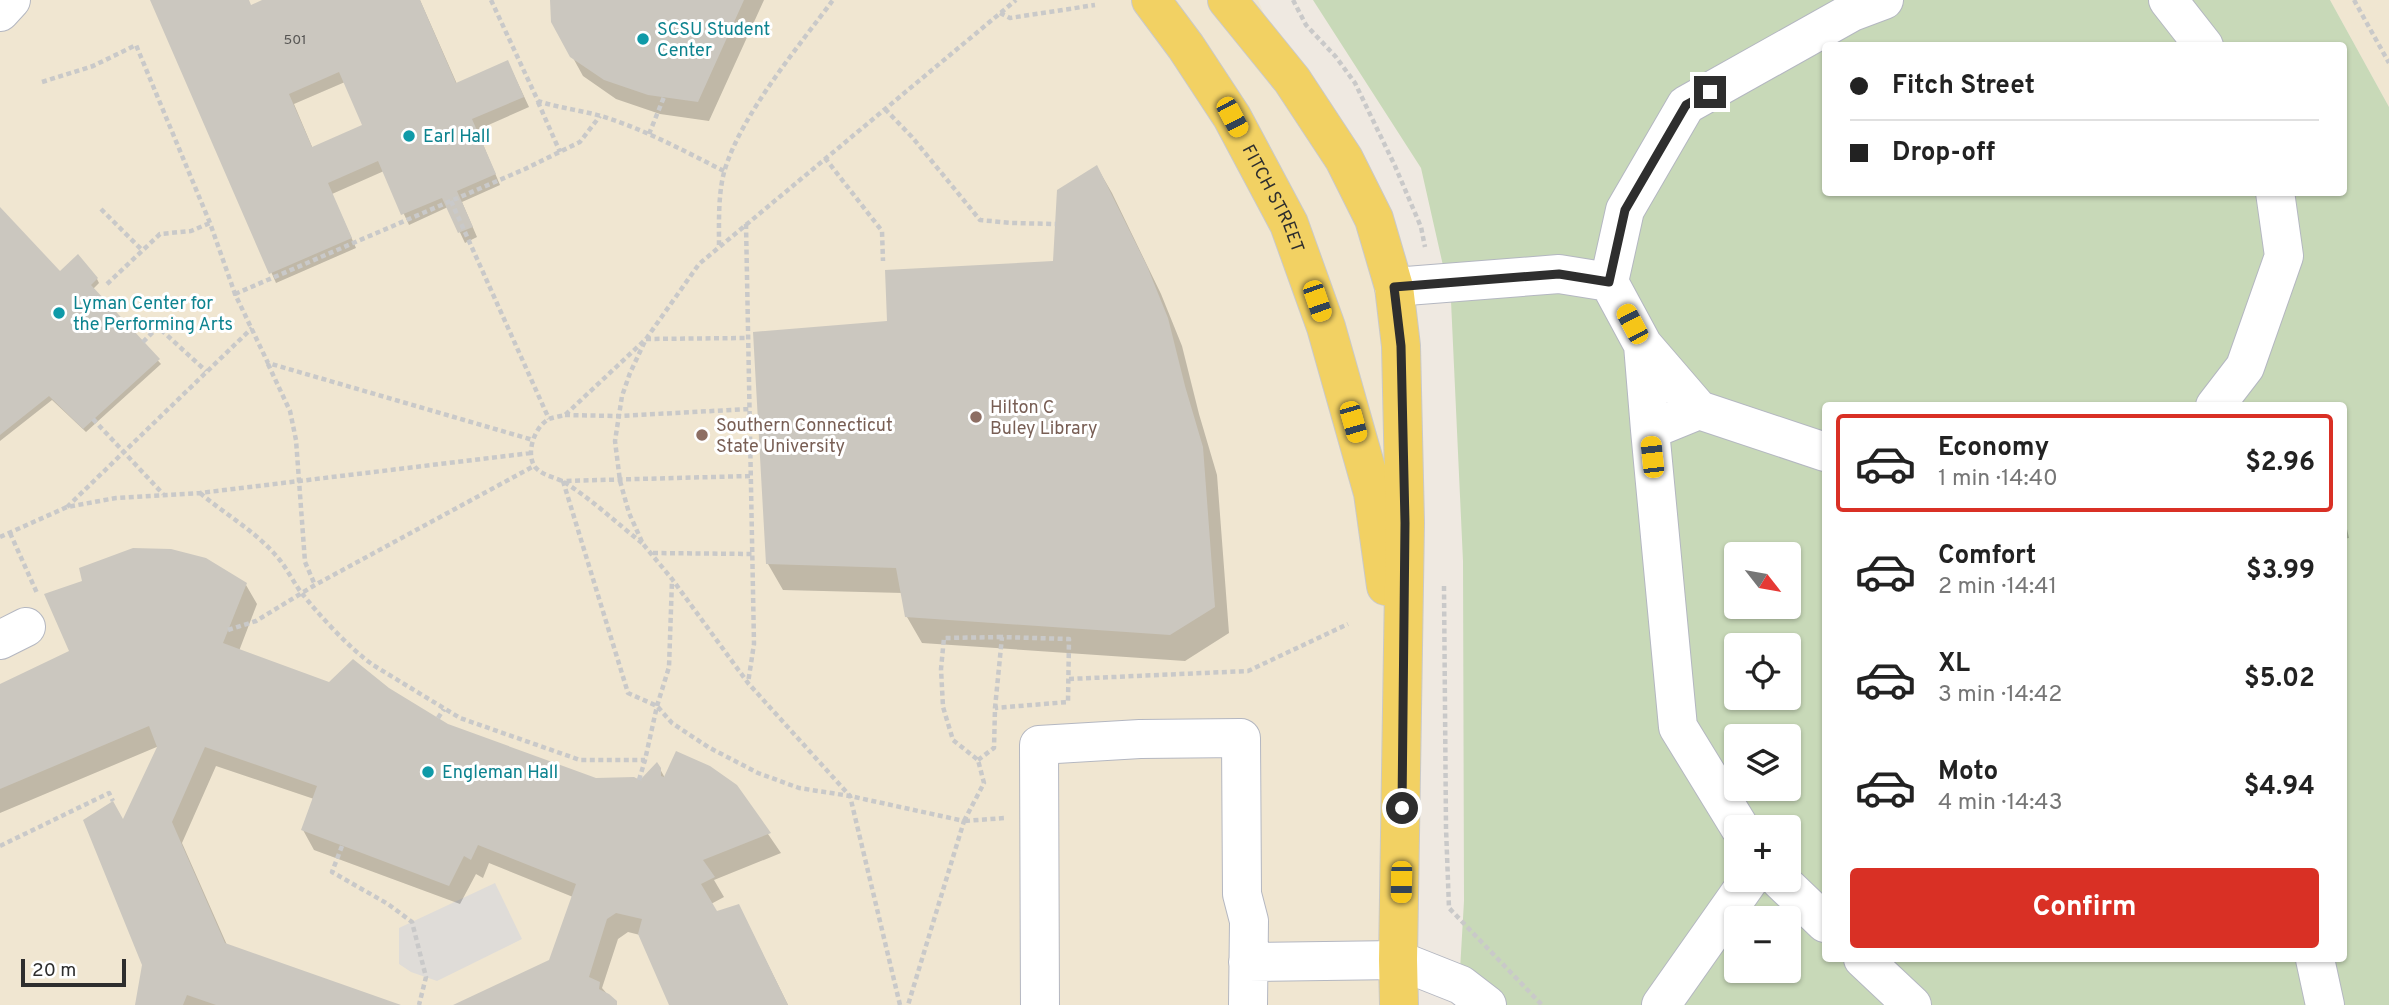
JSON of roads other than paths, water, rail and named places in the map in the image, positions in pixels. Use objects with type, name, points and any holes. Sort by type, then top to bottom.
[{"type":"main road","name":"FITCH STREET","points":[[1151,0],[1232,117],[1289,224],[1326,327],[1373,493],[1403,709]]},
{"type":"main road","name":"FITCH STREET","points":[[1227,0],[1292,80],[1344,159],[1374,219],[1394,287],[1401,346],[1405,523],[1399,1005]]},
{"type":"street","points":[[0,12],[11,0]]},
{"type":"street","points":[[1822,451],[1699,410],[1643,345],[1609,282],[1625,210],[1686,105],[1852,12],[1884,0]]},
{"type":"street","points":[[2168,0],[2201,42]]},
{"type":"street","points":[[2219,402],[2245,367],[2284,256],[2276,196]]},
{"type":"street","points":[[1394,287],[1559,274],[1609,282]]},
{"type":"street","points":[[1643,345],[1678,727],[1732,815]]},
{"type":"street","points":[[1650,430],[1699,410]]},
{"type":"street","points":[[1040,1005],[1039,745],[1241,737],[1242,894],[1249,921],[1248,1005]]},
{"type":"street","points":[[1661,1005],[1741,892]]},
{"type":"street","points":[[1793,892],[1822,920]]},
{"type":"street","points":[[1248,961],[1398,960],[1461,985],[1487,1005]]},
{"type":"street","points":[[1866,962],[1912,1005]]},
{"type":"street","points":[[2316,962],[2325,1005]]},
{"type":"place","name":"SCSU Student Center","points":[[643,39]]},
{"type":"place","name":"Earl Hall","points":[[409,136]]},
{"type":"place","name":"Lyman Center for the Performing Arts","points":[[59,313]]},
{"type":"place","name":"Hilton C Buley Library","points":[[976,417]]},
{"type":"place","name":"Southern Connecticut State University","points":[[702,435]]},
{"type":"place","name":"Engleman Hall","points":[[428,772]]}]
